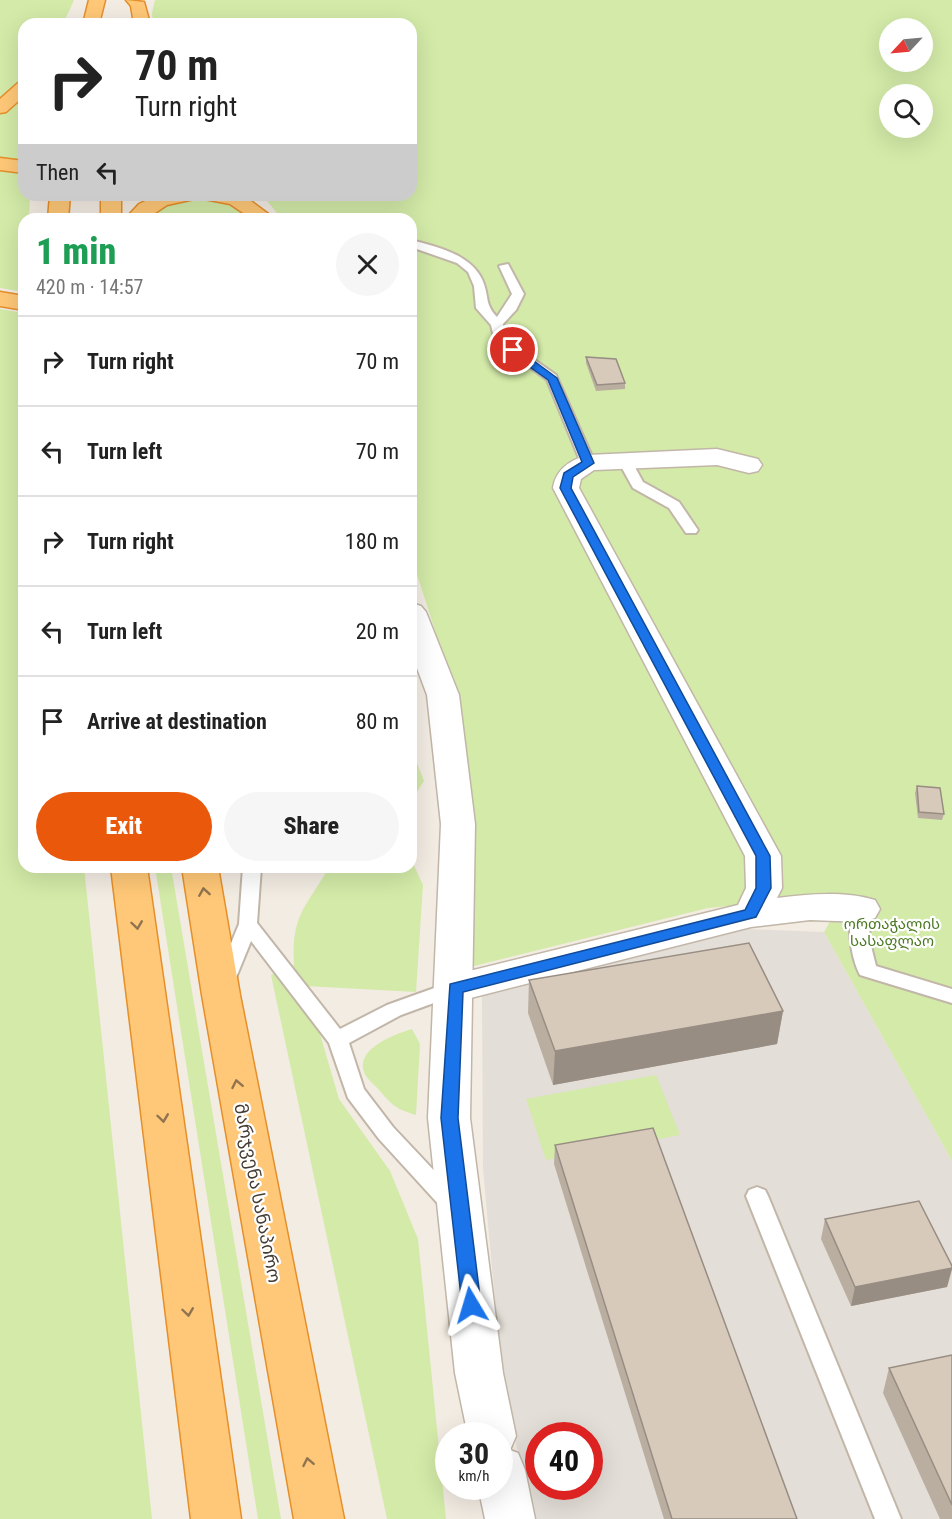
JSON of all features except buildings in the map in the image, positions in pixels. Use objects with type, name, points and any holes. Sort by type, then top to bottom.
[{"type":"highway","points":[[127,18],[133,0],[139,5],[141,18]]},
{"type":"highway","points":[[87,18],[96,2]]},
{"type":"highway","points":[[93,18],[96,2]]},
{"type":"highway","points":[[0,108],[18,92]]},
{"type":"highway","points":[[0,164],[18,166]]},
{"type":"highway","points":[[142,213],[160,201]]},
{"type":"highway","points":[[239,201],[258,213]]},
{"type":"highway","points":[[0,299],[18,302]]},
{"type":"highway","points":[[130,873],[216,1519]]},
{"type":"highway","name":"მარჯვენა სანაპირო","points":[[201,873],[221,995],[319,1519]]},
{"type":"street","points":[[749,465],[717,457],[588,463],[568,476],[566,488],[763,856],[764,888],[751,914]]},
{"type":"street","points":[[417,628],[442,695],[458,824],[455,988],[449,1118],[479,1373],[489,1422]]},
{"type":"street","points":[[455,988],[751,914],[810,907],[862,909]]},
{"type":"street","points":[[506,1500],[510,1519]]},
{"type":"lane","points":[[417,245],[461,261],[467,266],[479,286],[482,308],[497,324],[501,342],[552,378],[588,463]]},
{"type":"lane","points":[[497,324],[510,310],[518,294],[504,266]]},
{"type":"lane","points":[[625,461],[638,485],[674,505],[691,530]]},
{"type":"lane","points":[[221,995],[248,924],[252,873]]},
{"type":"lane","points":[[862,909],[860,938],[867,969],[952,996]]},
{"type":"lane","points":[[248,924],[338,1040],[355,1092],[386,1133],[460,1214]]},
{"type":"lane","points":[[338,1040],[372,1018],[455,988]]},
{"type":"lane","points":[[757,1196],[888,1519]]},
{"type":"shaded area","points":[[748,929],[824,932],[952,1161],[952,1519],[534,1519],[529,1500],[603,1500],[603,1422],[525,1422],[525,1481],[513,1422],[511,1422],[503,1389],[483,1169],[482,996]]},
{"type":"green space","points":[[0,0],[74,0],[66,18],[18,18],[18,83],[0,99]]},
{"type":"green space","name":"ორთაჭალის სასაფლაო","points":[[155,0],[952,0],[952,1161],[824,932],[845,895],[708,908],[474,966],[474,816],[442,652],[417,575],[417,213],[277,213],[267,201],[417,201],[417,18],[152,18],[152,13]]},
{"type":"green space","points":[[18,96],[18,162],[0,161],[0,112]]},
{"type":"green space","points":[[0,167],[18,172],[18,201],[30,201],[29,213],[18,213],[18,291],[0,288]]},
{"type":"green space","points":[[173,201],[226,201],[244,213],[148,213],[152,209]]},
{"type":"green space","points":[[0,309],[18,312],[18,873],[85,873],[152,1519],[0,1519]]},
{"type":"green space","points":[[417,763],[424,781],[417,792]]},
{"type":"green space","points":[[417,872],[423,885],[416,992],[306,986],[339,1099],[390,1171],[418,1239],[436,1422],[435,1500],[444,1500],[446,1519],[387,1519],[271,975],[294,965],[295,934],[302,912],[325,873]]},
{"type":"green space","points":[[156,873],[172,873],[281,1519],[258,1519]]},
{"type":"green space","points":[[412,1029],[420,1044],[416,1115],[399,1109],[392,1103],[367,1078],[363,1067],[364,1058],[369,1051],[386,1039]]},
{"type":"green space","points":[[656,1075],[680,1135],[546,1160],[526,1099]]},
{"type":"route","points":[[471,1305],[449,1118],[455,988],[751,914],[764,888],[763,856],[566,488],[568,476],[575,469],[588,463],[552,378],[548,372],[513,350]]}]
